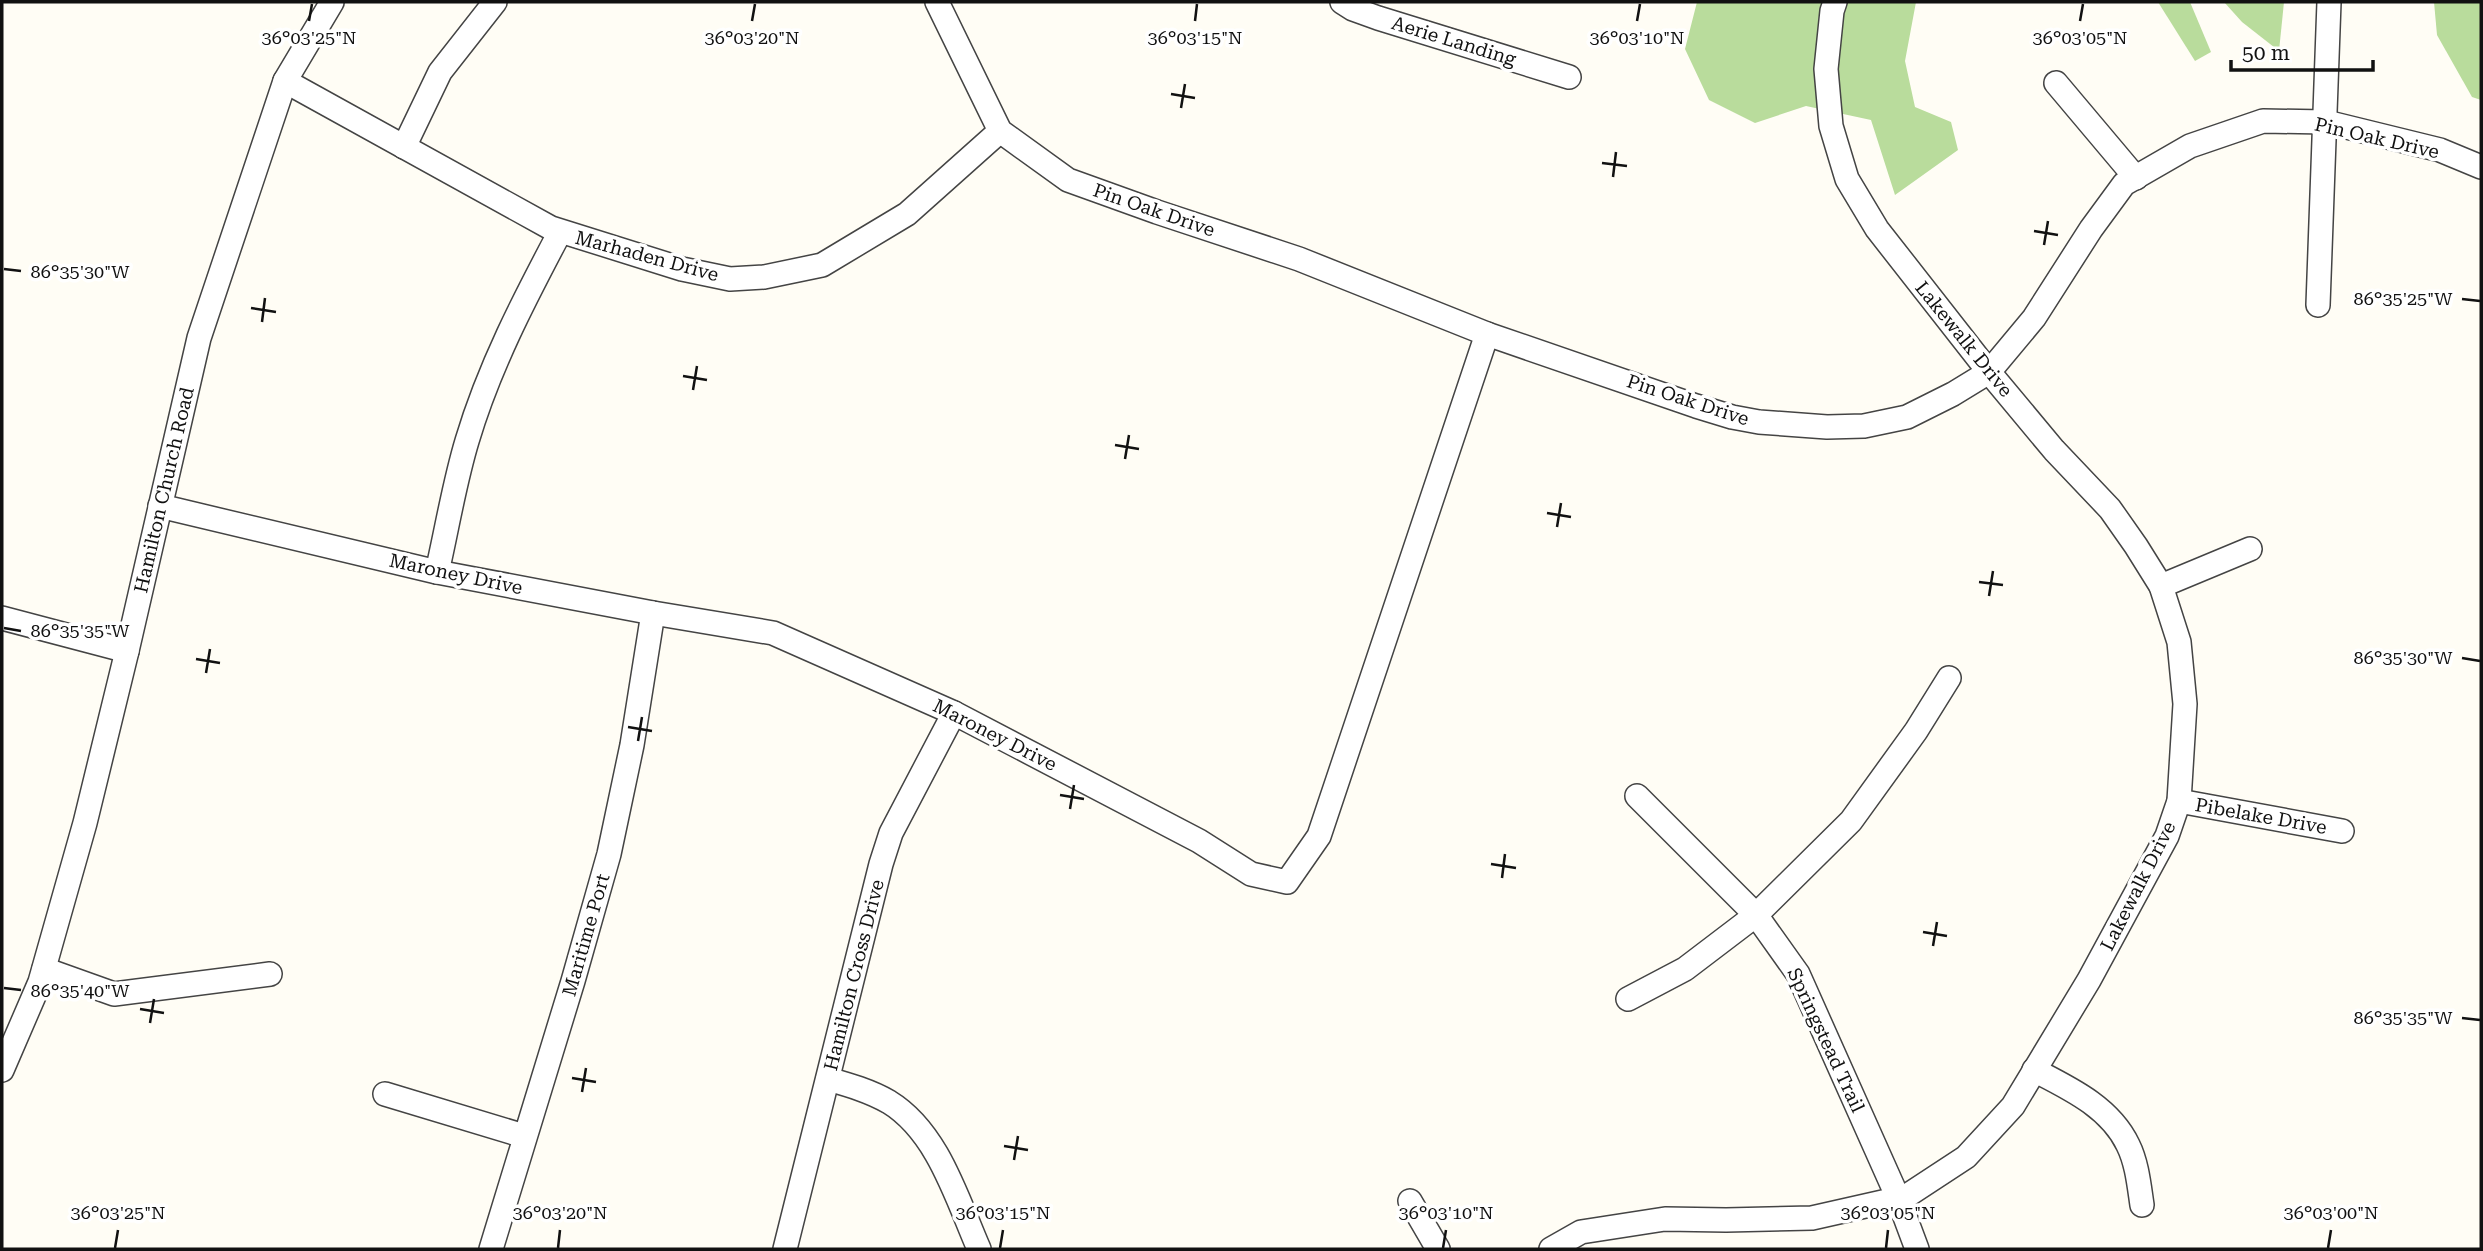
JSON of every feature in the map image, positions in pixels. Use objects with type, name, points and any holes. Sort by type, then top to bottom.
[{"type":"street","name":"Hamilton Church Road","points":[[2,1070],[44,969],[85,823],[199,338],[285,81],[332,2]]},
{"type":"street","points":[[404,147],[440,72],[495,2]]},
{"type":"street","name":"Pin Oak Drive","points":[[937,2],[1000,131],[1068,180],[1298,259],[1488,334],[1732,417],[1759,422],[1827,428],[1864,426],[1907,417],[1989,372],[2034,318],[2091,229],[2124,184],[2190,146],[2263,121],[2326,122],[2440,150],[2481,167]]},
{"type":"street","name":"Aerie Landing","points":[[1342,2],[1378,18],[1569,76]]},
{"type":"street","name":"Lakewalk Drive","points":[[1551,1249],[1581,1232],[1664,1219],[1812,1218],[1905,1197],[1966,1157],[2013,1106],[2089,980],[2167,836],[2179,801],[2185,704],[2182,667],[2179,642],[2161,586],[2110,509],[2054,450],[1989,372],[1877,229],[1847,179],[1831,126],[1826,69],[1835,2]]},
{"type":"street","points":[[2318,305],[2329,2]]},
{"type":"street","name":"Marhaden Drive","points":[[285,81],[560,232],[682,269],[730,279],[764,277],[822,265],[907,214],[1000,131]]},
{"type":"street","points":[[2056,83],[2136,178]]},
{"type":"street","points":[[437,572],[466,443],[487,380],[508,331],[560,232]]},
{"type":"street","name":"Maroney Drive","points":[[160,506],[437,572],[774,633],[954,713],[1199,841],[1251,874],[1287,882],[1318,836],[1488,334]]},
{"type":"street","points":[[2161,586],[2250,549]]},
{"type":"street","name":"Maritime Port","points":[[491,1249],[609,855],[632,746],[653,613]]},
{"type":"street","points":[[2,618],[127,650]]},
{"type":"street","points":[[1628,999],[1685,969],[1756,915],[1851,821],[1916,731],[1949,678]]},
{"type":"street","name":"Hamilton Cross Drive","points":[[785,1249],[881,863],[891,833],[954,713]]},
{"type":"street","name":"Springstead Trail","points":[[1637,796],[1756,915],[1798,974],[1898,1198],[1917,1249]]},
{"type":"street","name":"Pibelake Drive","points":[[2179,801],[2342,831]]},
{"type":"street","points":[[44,969],[114,994],[270,974]]},
{"type":"street","points":[[2035,1070],[2077,1091],[2109,1118],[2128,1144],[2137,1173],[2142,1205]]},
{"type":"street","points":[[828,1079],[870,1092],[908,1116],[921,1131],[939,1161],[979,1249]]},
{"type":"street","points":[[385,1094],[524,1136]]},
{"type":"street","points":[[1410,1201],[1438,1249]]},
{"type":"green space","points":[[1697,2],[1916,2],[1905,61],[1915,107],[1951,122],[1958,150],[1895,195],[1871,120],[1806,106],[1755,123],[1709,100],[1685,49]]},
{"type":"green space","points":[[2158,2],[2190,2],[2211,52],[2195,61]]},
{"type":"green space","points":[[2224,2],[2284,2],[2279,51],[2242,22]]},
{"type":"green space","points":[[2434,2],[2481,2],[2481,100],[2472,97],[2437,35]]}]
